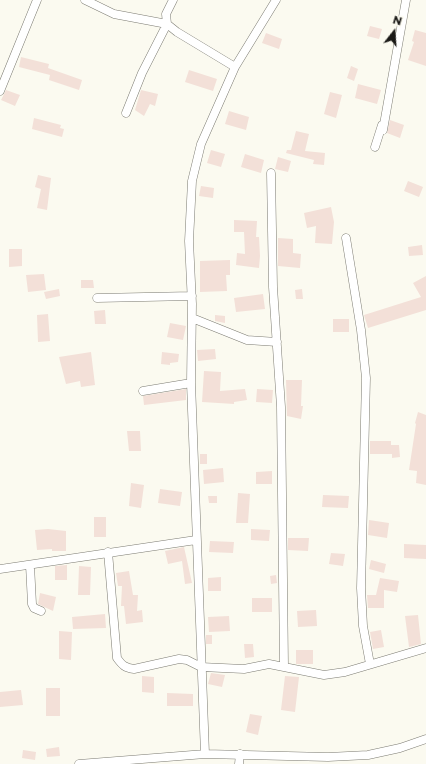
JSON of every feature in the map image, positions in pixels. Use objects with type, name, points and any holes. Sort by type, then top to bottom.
[{"type":"street","points":[[0,91],[37,0]]},
{"type":"street","points":[[85,0],[114,14],[167,24],[177,32],[235,67]]},
{"type":"street","points":[[126,113],[142,73],[167,24],[166,14],[173,0]]},
{"type":"street","points":[[205,754],[191,383],[192,296],[189,241],[192,182],[201,144],[235,67],[276,0]]},
{"type":"street","points":[[383,130],[406,0]]},
{"type":"street","points":[[375,147],[386,111]]},
{"type":"street","points":[[271,173],[273,287],[281,407],[284,666]]},
{"type":"street","points":[[346,238],[361,330],[366,378],[361,588],[363,626],[370,664]]},
{"type":"street","points":[[97,298],[192,296]]},
{"type":"street","points":[[192,318],[247,340],[277,342]]},
{"type":"street","points":[[143,391],[191,383]]},
{"type":"street","points":[[0,569],[196,540]]},
{"type":"street","points":[[108,552],[117,658],[121,664],[134,669],[179,659],[187,660],[201,667],[244,669],[268,664],[324,675],[345,672],[426,648]]},
{"type":"street","points":[[30,564],[32,604],[34,608],[41,611]]},
{"type":"street","points":[[79,764],[205,754],[328,757],[368,755],[400,748],[426,739]]},
{"type":"street","points":[[239,764],[240,754]]},
{"type":"building","points":[[370,26],[382,29],[379,39],[367,36]]},
{"type":"building","points":[[415,30],[426,33],[426,66],[408,60],[414,42],[412,41]]},
{"type":"building","points":[[266,33],[282,39],[279,49],[262,43]]},
{"type":"building","points":[[21,57],[49,64],[48,68],[82,80],[79,90],[49,80],[50,75],[19,67]]},
{"type":"building","points":[[351,66],[358,69],[354,81],[347,78]]},
{"type":"building","points":[[189,70],[217,79],[213,91],[185,82]]},
{"type":"building","points":[[358,84],[381,90],[377,104],[355,98]]},
{"type":"building","points":[[6,90],[20,95],[15,106],[1,100]]},
{"type":"building","points":[[141,90],[158,94],[155,106],[150,104],[144,116],[135,110]]},
{"type":"building","points":[[330,92],[342,95],[336,118],[324,114]]},
{"type":"building","points":[[229,111],[249,117],[246,130],[225,124]]},
{"type":"building","points":[[34,118],[61,125],[60,128],[64,129],[62,137],[32,129]]},
{"type":"building","points":[[390,120],[404,125],[400,138],[387,133]]},
{"type":"building","points":[[296,131],[309,134],[305,151],[325,153],[324,165],[313,164],[314,160],[286,153],[287,150],[291,150]]},
{"type":"building","points":[[211,150],[225,154],[221,167],[207,163]]},
{"type":"building","points":[[245,154],[264,160],[261,173],[241,167]]},
{"type":"building","points":[[278,157],[291,161],[288,172],[275,169]]},
{"type":"building","points":[[38,175],[51,178],[47,210],[37,208],[41,189],[35,187]]},
{"type":"building","points":[[408,181],[423,187],[419,197],[404,191]]},
{"type":"building","points":[[201,186],[214,188],[213,198],[199,196]]},
{"type":"building","points":[[331,207],[334,222],[332,244],[315,243],[316,226],[307,228],[304,213]]},
{"type":"building","points":[[234,220],[257,221],[256,237],[259,237],[259,268],[236,265],[237,253],[245,254],[244,232],[234,232]]},
{"type":"building","points":[[278,238],[293,239],[293,253],[301,254],[300,268],[278,266]]},
{"type":"building","points":[[422,245],[423,255],[409,256],[408,247]]},
{"type":"building","points":[[9,249],[22,249],[22,266],[9,267]]},
{"type":"building","points":[[230,260],[230,275],[226,275],[227,291],[200,292],[200,261]]},
{"type":"building","points":[[44,274],[46,290],[28,292],[26,275]]},
{"type":"building","points":[[426,276],[426,310],[368,328],[364,315],[421,297],[413,283]]},
{"type":"building","points":[[81,280],[93,280],[94,288],[81,288]]},
{"type":"building","points":[[59,289],[60,296],[46,299],[44,292]]},
{"type":"building","points":[[302,289],[303,299],[296,299],[295,290]]},
{"type":"building","points":[[263,294],[265,309],[236,312],[234,298]]},
{"type":"building","points":[[105,310],[106,324],[95,324],[94,311]]},
{"type":"building","points":[[48,314],[50,341],[38,342],[37,315]]},
{"type":"building","points":[[215,315],[225,316],[225,323],[215,321]]},
{"type":"building","points":[[333,319],[349,319],[349,332],[333,332]]},
{"type":"building","points":[[170,323],[186,326],[183,340],[167,337]]},
{"type":"building","points":[[215,349],[216,359],[198,361],[197,350]]},
{"type":"building","points":[[91,352],[95,385],[81,387],[80,381],[66,384],[59,357]]},
{"type":"building","points":[[162,352],[179,354],[178,362],[170,363],[170,365],[161,364]]},
{"type":"building","points":[[204,371],[221,372],[220,391],[245,389],[247,400],[234,402],[234,404],[202,402]]},
{"type":"building","points":[[286,380],[302,380],[301,406],[303,406],[301,419],[287,416]]},
{"type":"building","points":[[186,389],[186,400],[144,405],[143,396]]},
{"type":"building","points":[[257,389],[273,390],[272,403],[256,402]]},
{"type":"building","points":[[418,412],[426,415],[426,485],[416,483],[417,471],[409,470],[415,423]]},
{"type":"building","points":[[127,431],[140,431],[141,451],[129,451]]},
{"type":"building","points":[[370,441],[391,441],[391,445],[399,445],[400,457],[392,458],[392,454],[370,454]]},
{"type":"building","points":[[200,454],[207,454],[207,464],[200,464]]},
{"type":"building","points":[[223,468],[224,482],[204,484],[203,470]]},
{"type":"building","points":[[272,471],[272,484],[256,484],[256,472]]},
{"type":"building","points":[[131,483],[144,485],[141,508],[129,506]]},
{"type":"building","points":[[160,489],[182,492],[180,506],[158,503]]},
{"type":"building","points":[[238,493],[250,494],[248,523],[236,523]]},
{"type":"building","points":[[323,495],[349,496],[348,508],[322,507]]},
{"type":"building","points":[[208,496],[217,496],[217,503],[209,503]]},
{"type":"building","points":[[94,517],[106,517],[106,537],[94,537]]},
{"type":"building","points":[[369,520],[389,523],[387,538],[368,535]]},
{"type":"building","points":[[48,529],[66,531],[66,551],[52,551],[52,549],[37,550],[35,530]]},
{"type":"building","points":[[251,529],[270,530],[269,541],[251,540]]},
{"type":"building","points":[[288,538],[309,538],[308,551],[288,550]]},
{"type":"building","points":[[210,541],[234,542],[233,553],[209,552]]},
{"type":"building","points":[[404,544],[426,545],[426,559],[404,558]]},
{"type":"building","points":[[184,547],[192,583],[185,584],[182,561],[168,564],[165,551]]},
{"type":"building","points":[[331,553],[345,554],[343,566],[329,564]]},
{"type":"building","points":[[371,560],[386,564],[384,573],[369,569]]},
{"type":"building","points":[[67,565],[67,580],[55,580],[55,566]]},
{"type":"building","points":[[79,566],[91,567],[90,595],[78,595]]},
{"type":"building","points":[[129,571],[133,595],[138,595],[137,611],[142,610],[143,622],[126,624],[124,606],[121,606],[122,586],[118,586],[116,573]]},
{"type":"building","points":[[276,575],[277,583],[271,584],[270,576]]},
{"type":"building","points":[[221,577],[221,591],[208,591],[208,578]]},
{"type":"building","points":[[380,578],[399,581],[397,592],[384,590],[384,608],[368,608],[367,595],[376,595]]},
{"type":"building","points":[[40,593],[56,597],[53,611],[38,604]]},
{"type":"building","points":[[252,598],[272,598],[272,612],[252,612]]},
{"type":"building","points":[[316,610],[317,626],[298,627],[297,611]]},
{"type":"building","points":[[105,614],[106,628],[73,629],[72,617]]},
{"type":"building","points":[[418,615],[421,644],[409,647],[405,616]]},
{"type":"building","points":[[229,616],[230,631],[209,632],[208,617]]},
{"type":"building","points":[[381,630],[384,647],[373,649],[370,632]]},
{"type":"building","points":[[59,631],[72,632],[71,660],[59,659]]},
{"type":"building","points":[[206,635],[212,635],[212,644],[206,644]]},
{"type":"building","points":[[244,644],[253,644],[254,657],[245,658]]},
{"type":"building","points":[[296,650],[313,650],[313,664],[296,664]]},
{"type":"building","points":[[211,673],[225,675],[222,687],[208,684]]},
{"type":"building","points":[[142,676],[154,677],[154,693],[142,692]]},
{"type":"building","points":[[285,676],[299,677],[295,712],[281,710]]},
{"type":"building","points":[[46,688],[60,688],[60,716],[46,716]]},
{"type":"building","points":[[21,690],[23,705],[0,707],[0,692]]},
{"type":"building","points":[[167,693],[193,694],[193,706],[167,706]]},
{"type":"building","points":[[250,714],[262,716],[258,735],[246,732]]},
{"type":"building","points":[[59,747],[60,756],[47,757],[46,749]]},
{"type":"building","points":[[23,750],[36,752],[35,760],[22,758]]}]
